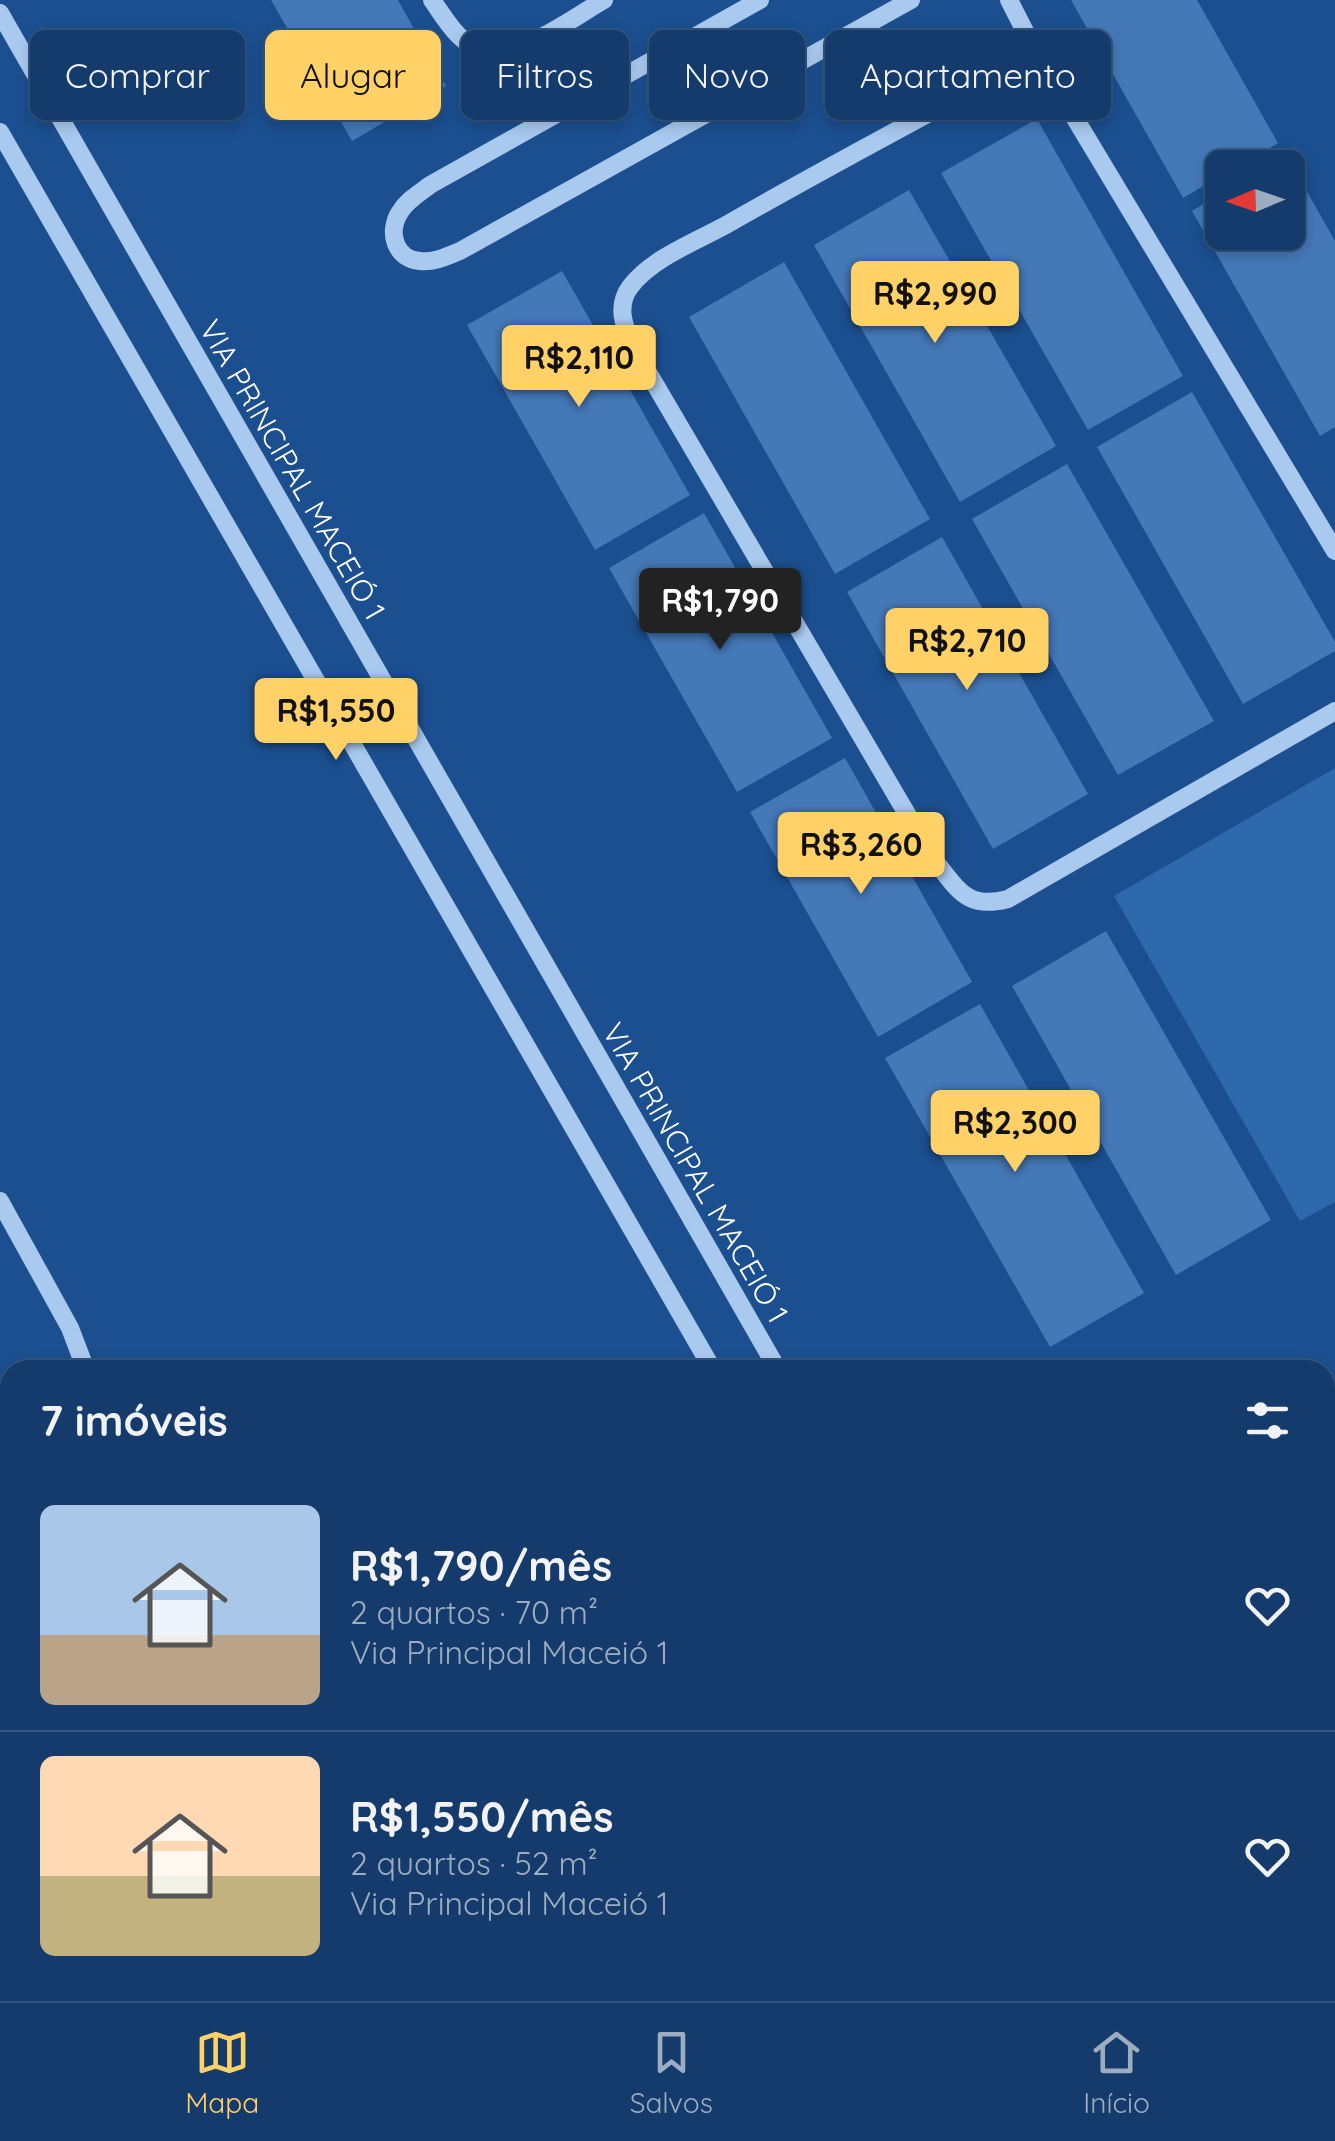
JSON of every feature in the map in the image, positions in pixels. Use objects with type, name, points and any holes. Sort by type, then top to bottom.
[{"type":"street","points":[[432,0],[454,32],[476,49],[497,53],[522,47],[604,0]]},
{"type":"street","points":[[760,0],[430,185],[399,212],[393,229],[396,246],[404,256],[420,261],[460,252],[912,0]]},
{"type":"street","points":[[1011,3],[1024,30]]},
{"type":"street","name":"VIA PRINCIPAL MACEIÓ 1","points":[[0,13],[772,1360]]},
{"type":"street","points":[[917,120],[647,270],[627,290],[622,308],[623,326],[632,345],[934,860],[972,902],[988,904],[1008,899],[1335,711]]},
{"type":"street","points":[[1076,120],[1335,551]]},
{"type":"street","points":[[0,132],[707,1360]]},
{"type":"street","points":[[0,1201],[70,1328],[82,1360]]},
{"type":"shaded area","points":[[1335,768],[1335,1202],[1300,1221],[1114,896]]},
{"type":"building","points":[[271,0],[398,0],[415,30],[288,30]]},
{"type":"building","points":[[1071,0],[1197,0],[1278,143],[1266,150],[1205,150],[1205,185],[1183,198],[1111,71],[1111,30],[1088,30]]},
{"type":"building","points":[[340,120],[388,120],[352,141]]},
{"type":"building","points":[[1038,120],[1183,376],[1088,430],[941,173]]},
{"type":"building","points":[[1305,188],[1335,241],[1335,427],[1320,436],[1214,250],[1305,250]]},
{"type":"building","points":[[909,190],[1056,446],[960,502],[814,245]]},
{"type":"building","points":[[1205,203],[1205,234],[1192,211]]},
{"type":"building","points":[[784,262],[930,519],[835,574],[689,317]]},
{"type":"building","points":[[562,271],[690,495],[595,550],[467,325]]},
{"type":"building","points":[[1192,392],[1335,642],[1335,651],[1243,704],[1097,447]]},
{"type":"building","points":[[1067,464],[1214,721],[1118,775],[972,519]]},
{"type":"building","points":[[704,513],[832,738],[737,792],[609,568]]},
{"type":"building","points":[[942,537],[1088,794],[993,849],[847,592]]},
{"type":"building","points":[[845,758],[972,982],[878,1037],[750,812]]},
{"type":"building","points":[[1106,931],[1271,1220],[1176,1275],[1012,986]]},
{"type":"building","points":[[980,1004],[1144,1293],[1050,1347],[885,1058]]}]
